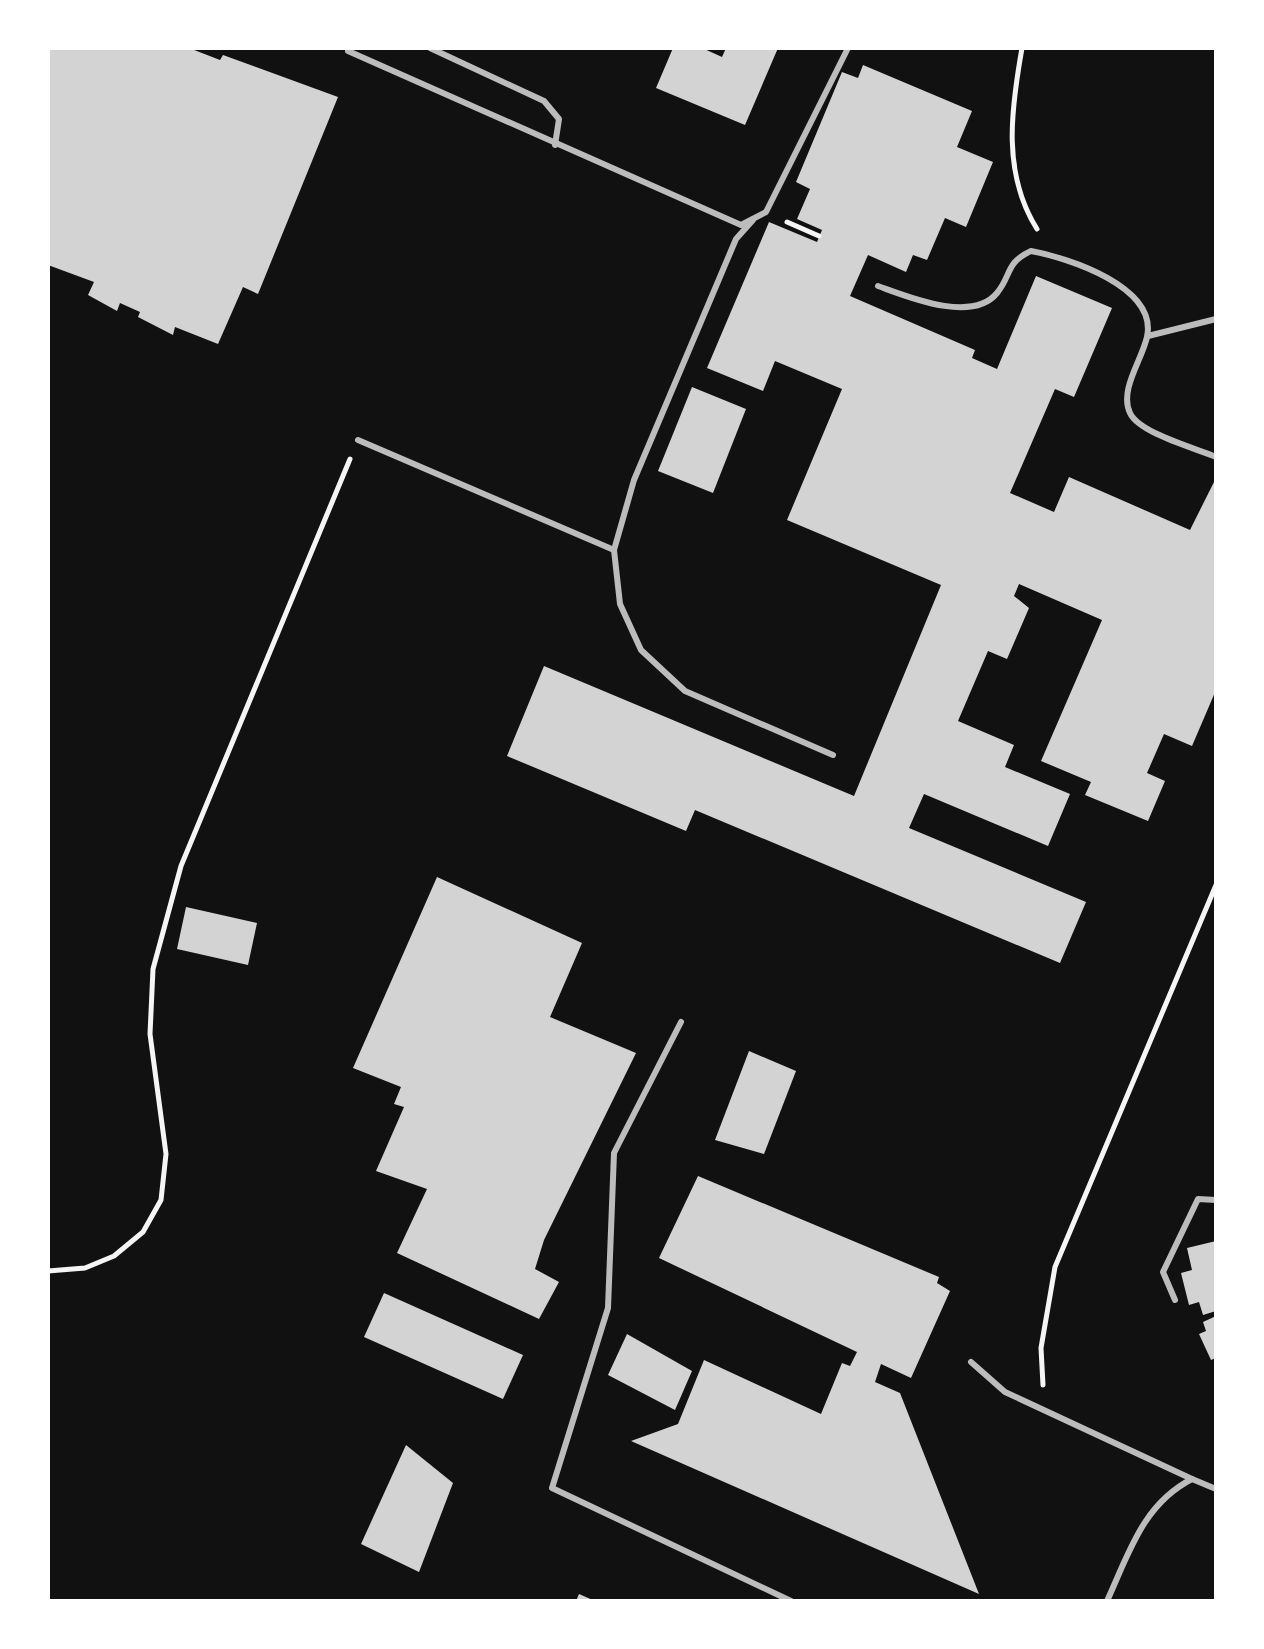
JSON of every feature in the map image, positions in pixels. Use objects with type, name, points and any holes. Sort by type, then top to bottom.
[{"type":"lane","points":[[430,48],[544,101],[559,119],[555,145]]},
{"type":"lane","points":[[348,51],[727,222],[741,225],[766,212],[848,48]]},
{"type":"lane","points":[[753,220],[736,239],[634,480],[614,550],[620,604],[641,650],[685,691],[833,755]]},
{"type":"lane","points":[[878,286],[929,305],[978,303],[997,293],[1009,267],[1031,251],[1052,255],[1129,290],[1143,304],[1148,336],[1126,398],[1130,414],[1141,426],[1216,457]]},
{"type":"lane","points":[[1148,336],[1216,319]]},
{"type":"lane","points":[[358,440],[614,550]]},
{"type":"lane","points":[[681,1022],[614,1153],[608,1308],[552,1488],[791,1601]]},
{"type":"lane","points":[[1175,1300],[1163,1272],[1198,1199],[1216,1200]]},
{"type":"lane","points":[[971,1362],[1005,1392],[1216,1489]]},
{"type":"lane","points":[[1107,1601],[1139,1530],[1166,1492],[1192,1479]]},
{"type":"path","points":[[1022,48],[1012,104],[1015,178],[1032,222],[1052,255]]},
{"type":"path","points":[[766,212],[819,236]]},
{"type":"path","points":[[48,1271],[85,1268],[114,1256],[143,1232],[161,1200],[166,1154],[150,1034],[153,969],[181,866],[358,440]]},
{"type":"path","points":[[1045,1410],[1041,1348],[1055,1267],[1216,885]]},
{"type":"building","points":[[48,48],[189,48],[220,60],[223,55],[338,97],[258,294],[243,287],[218,344],[175,327],[173,335],[138,317],[140,312],[120,303],[117,311],[88,295],[94,282],[48,265]]},
{"type":"building","points":[[673,48],[702,48],[722,57],[726,48],[778,48],[745,125],[656,88]]},
{"type":"building","points":[[863,65],[972,111],[957,147],[993,162],[966,227],[945,218],[927,260],[913,255],[906,272],[868,255],[850,296],[975,350],[972,358],[997,369],[1036,276],[1112,308],[1074,397],[1055,389],[1010,493],[1054,512],[1069,477],[1190,530],[1216,478],[1216,690],[1192,746],[1164,734],[1147,773],[1165,781],[1148,821],[1085,795],[1091,782],[1041,761],[1102,620],[1019,584],[1014,596],[1029,608],[1007,659],[988,651],[958,721],[1014,745],[1005,767],[1070,794],[1048,846],[924,794],[909,828],[1086,902],[1060,963],[695,810],[686,831],[507,756],[544,666],[854,796],[941,585],[787,520],[842,389],[775,361],[763,391],[707,368],[769,222],[817,242],[822,230],[797,219],[810,189],[796,182],[842,72],[858,78]]},
{"type":"building","points":[[692,387],[746,409],[713,493],[658,471]]},
{"type":"building","points":[[437,877],[582,943],[550,1017],[636,1053],[544,1240],[535,1269],[559,1282],[539,1319],[397,1253],[427,1189],[376,1171],[404,1107],[394,1104],[401,1087],[353,1068]]},
{"type":"building","points":[[186,907],[257,923],[248,965],[177,949]]},
{"type":"building","points":[[749,1051],[796,1071],[764,1154],[715,1140]]},
{"type":"building","points":[[698,1176],[939,1277],[937,1283],[950,1291],[911,1378],[881,1364],[875,1382],[900,1393],[979,1594],[631,1441],[678,1424],[704,1360],[821,1414],[842,1363],[850,1366],[857,1352],[659,1258]]},
{"type":"building","points":[[1216,1241],[1216,1311],[1203,1315],[1199,1302],[1189,1305],[1181,1273],[1192,1270],[1187,1248]]},
{"type":"building","points":[[384,1293],[523,1355],[503,1399],[364,1337]]},
{"type":"building","points":[[1216,1316],[1216,1358],[1211,1360],[1199,1334],[1206,1331],[1203,1322]]},
{"type":"building","points":[[627,1334],[692,1371],[675,1410],[608,1375]]},
{"type":"building","points":[[406,1445],[453,1483],[419,1572],[361,1544]]},
{"type":"building","points":[[579,1594],[595,1601],[576,1601]]}]
